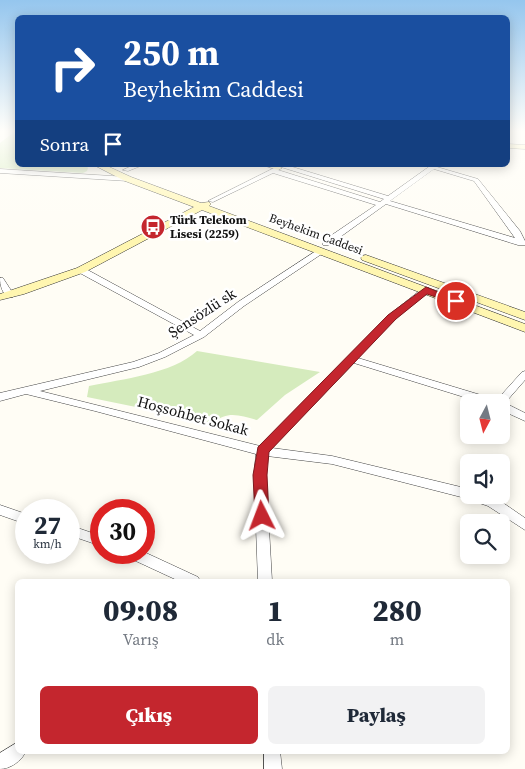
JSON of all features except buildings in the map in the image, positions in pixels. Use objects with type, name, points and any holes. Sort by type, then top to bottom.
[{"type":"main road","name":"Beyhekim Caddesi","points":[[102,167],[324,247],[525,316]]},
{"type":"main road","name":"Beyhekim Caddesi","points":[[117,167],[127,175]]},
{"type":"main road","points":[[5,296],[80,270],[207,204]]},
{"type":"main road","name":"Beyhekim Caddesi","points":[[324,247],[426,290],[525,328]]},
{"type":"street","points":[[83,176],[93,171],[95,167]]},
{"type":"street","points":[[0,171],[83,176],[127,175],[137,167]]},
{"type":"street","points":[[277,167],[384,201]]},
{"type":"street","points":[[207,204],[277,167],[523,243]]},
{"type":"street","name":"Şensözlü sk","points":[[0,397],[136,365],[162,355],[200,335],[433,167]]},
{"type":"street","points":[[437,167],[476,180],[523,243]]},
{"type":"street","points":[[80,270],[200,335]]},
{"type":"street","points":[[0,280],[5,296]]},
{"type":"street","points":[[265,579],[260,475],[262,451],[392,317],[426,290]]},
{"type":"street","points":[[352,359],[464,394]]},
{"type":"street","points":[[507,394],[525,374]]},
{"type":"street","name":"Hoşsohbet Sokak","points":[[26,391],[262,451],[332,460],[460,492]]},
{"type":"street","points":[[510,410],[525,417]]},
{"type":"street","name":"Hoşsohbet Sokak","points":[[495,504],[525,525]]},
{"type":"street","points":[[0,511],[15,516]]},
{"type":"street","points":[[155,564],[188,579]]},
{"type":"street","points":[[0,764],[15,752]]},
{"type":"street","points":[[272,754],[273,769]]},
{"type":"green space","points":[[0,166],[15,166],[88,168],[83,173],[0,168]]},
{"type":"green space","points":[[197,351],[320,372],[285,395],[257,420],[229,415],[214,423],[87,397],[89,386],[161,370],[187,359]]},
{"type":"place","name":"Türk Telekom Lisesi (2259)","points":[[153,227]]},
{"type":"route","points":[[262,516],[260,475],[262,451],[392,317],[426,290],[456,301]]}]
